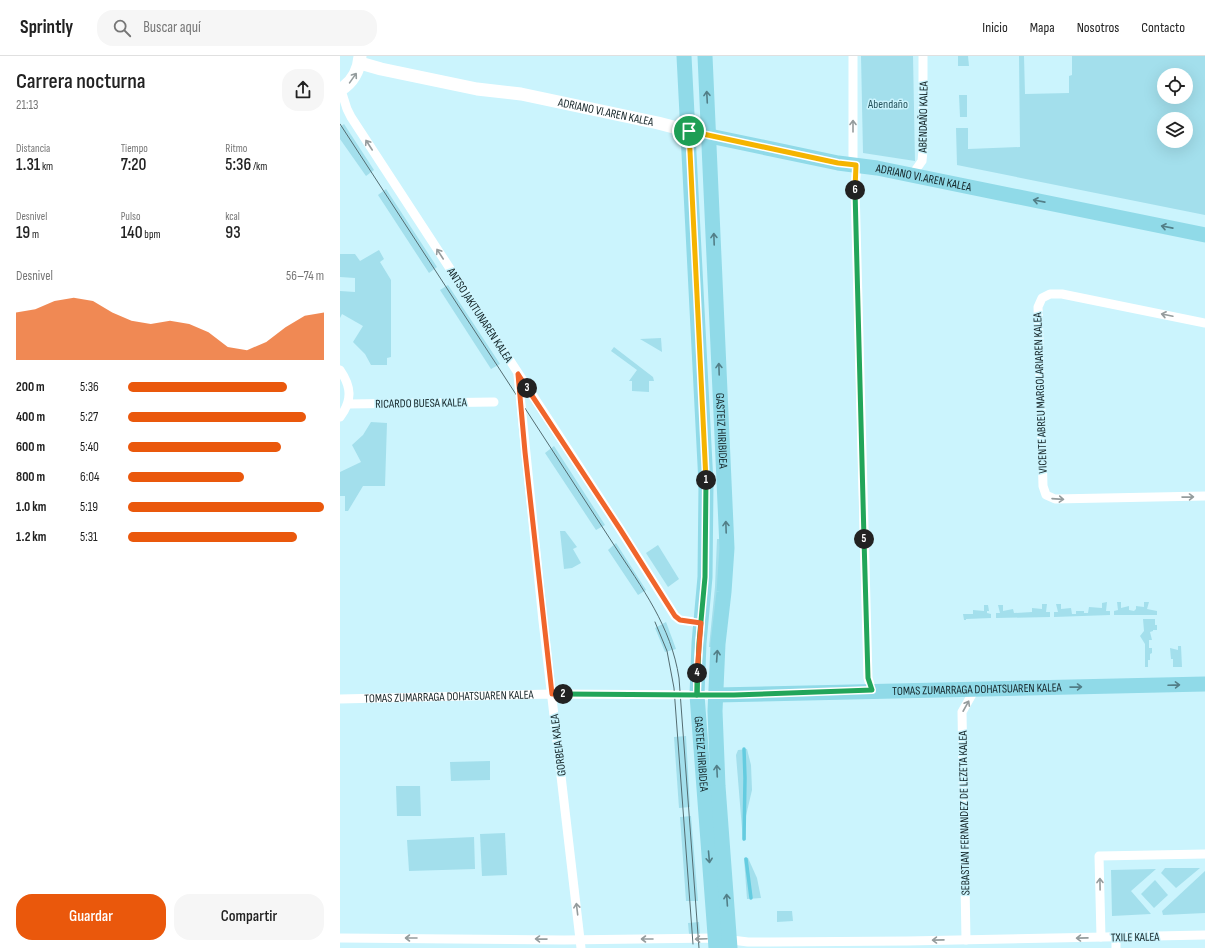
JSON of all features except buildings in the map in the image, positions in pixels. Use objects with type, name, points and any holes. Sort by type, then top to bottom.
[{"type":"main road","name":"GASTEIZ HIRIBIDEA","points":[[684,56],[706,484],[705,577],[697,667],[697,695],[723,943]]},
{"type":"main road","name":"GASTEIZ HIRIBIDEA","points":[[705,56],[727,548],[715,695],[715,740],[718,778],[723,943]]},
{"type":"main road","name":"ADRIANO VI.AREN KALEA","points":[[360,59],[381,69],[477,89],[521,94],[838,163],[912,175],[1205,234]]},
{"type":"main road","points":[[341,90],[350,83],[356,74],[360,59]]},
{"type":"main road","name":"TOMAS ZUMARRAGA DOHATSUAREN KALEA","points":[[715,695],[872,690],[1205,684]]},
{"type":"street","points":[[853,56],[868,678],[872,690]]},
{"type":"street","name":"ABENDAÑO KALEA","points":[[912,175],[922,161],[923,56]]},
{"type":"street","name":"ANTSO JAKITUNAREN KALEA","points":[[341,90],[351,117],[616,522],[675,616],[680,620],[701,623]]},
{"type":"street","name":"VICENTE ABREU MARGOLARIAREN KALEA","points":[[1205,323],[1062,294],[1050,294],[1042,298],[1038,307],[1043,486],[1046,495],[1055,499],[1205,496]]},
{"type":"street","points":[[340,370],[348,384],[349,392],[348,404],[340,416]]},
{"type":"street","name":"GORBEIA KALEA","points":[[518,374],[525,452],[581,944]]},
{"type":"street","name":"RICARDO BUESA KALEA","points":[[348,404],[494,402]]},
{"type":"street","name":"SEBASTIAN FERNANDEZ DE LEZETA KALEA","points":[[966,940],[962,712],[975,689]]},
{"type":"street","name":"TOMAS ZUMARRAGA DOHATSUAREN KALEA","points":[[340,699],[552,694],[715,695]]},
{"type":"street","points":[[1100,938],[1100,856],[1205,854]]},
{"type":"street","name":"TXILE KALEA","points":[[340,938],[581,944],[755,942],[908,944],[966,940],[1205,935]]},
{"type":"street","points":[[1116,938],[1116,948]]},
{"type":"green space","name":"Abendaño","points":[[861,56],[913,56],[915,161],[863,153]]},
{"type":"green space","points":[[958,56],[968,56],[969,66],[958,66]]},
{"type":"green space","points":[[1019,56],[1024,56],[1025,94],[1069,93],[1069,76],[1072,75],[1072,56],[1205,56],[1205,215],[957,165],[956,128],[968,128],[968,149],[1020,147]]},
{"type":"green space","points":[[959,95],[967,95],[967,117],[960,117]]},
{"type":"green space","points":[[344,124],[374,170],[366,176],[340,139],[340,127]]},
{"type":"green space","points":[[386,189],[437,267],[429,273],[378,195]]},
{"type":"green space","points":[[379,250],[384,259],[380,262],[391,280],[391,357],[387,358],[387,365],[371,365],[365,354],[353,342],[363,326],[342,314],[340,318],[340,291],[355,292],[355,278],[340,277],[340,254],[355,254],[360,261]]},
{"type":"green space","points":[[448,285],[500,364],[491,369],[440,290]]},
{"type":"green space","points":[[661,338],[662,352],[640,339]]},
{"type":"green space","points":[[614,347],[653,377],[654,381],[649,381],[649,392],[632,391],[632,381],[629,381],[637,370],[611,351]]},
{"type":"green space","points":[[371,422],[387,423],[385,486],[363,486],[348,511],[345,511],[345,496],[340,496],[340,472],[361,462],[352,445],[363,435]]},
{"type":"green space","points":[[554,446],[605,525],[596,530],[545,453]]},
{"type":"green space","points":[[560,531],[565,531],[577,547],[573,549],[581,563],[572,568],[564,569]]},
{"type":"green space","points":[[717,539],[722,539],[712,647],[709,647],[715,587]]},
{"type":"green space","points":[[616,543],[646,590],[638,595],[608,550]]},
{"type":"green space","points":[[658,545],[679,579],[668,587],[646,553]]},
{"type":"green space","points":[[1107,602],[1106,611],[1110,611],[1110,615],[1054,617],[1054,612],[1058,612],[1056,604],[1061,604],[1061,609],[1071,608],[1072,614],[1076,614],[1076,611],[1084,611],[1084,613],[1088,613],[1089,607],[1102,608],[1102,603]]},
{"type":"green space","points":[[1117,602],[1121,602],[1121,608],[1129,606],[1129,610],[1134,611],[1136,606],[1144,607],[1144,602],[1149,602],[1147,609],[1157,611],[1157,615],[1114,615],[1114,611],[1118,610]]},
{"type":"green space","points":[[1042,604],[1047,604],[1046,612],[1050,612],[1050,617],[996,618],[996,613],[1000,613],[998,605],[1003,605],[1003,611],[1013,609],[1014,613],[1032,612],[1032,608],[1042,609]]},
{"type":"green space","points":[[984,605],[988,605],[989,611],[987,611],[987,613],[991,614],[991,618],[964,620],[963,614],[973,614],[973,610],[984,611]]},
{"type":"green space","points":[[1143,619],[1155,619],[1155,625],[1157,625],[1157,630],[1150,632],[1152,640],[1149,640],[1149,648],[1152,648],[1152,653],[1150,654],[1150,660],[1148,660],[1148,667],[1145,667],[1145,644],[1140,636],[1144,631]]},
{"type":"green space","points":[[666,622],[676,649],[665,652],[655,628]]},
{"type":"green space","points":[[1178,646],[1181,646],[1182,667],[1173,667],[1173,659],[1171,659],[1170,648],[1178,650]]},
{"type":"green space","points":[[686,736],[690,807],[679,808],[674,737]]},
{"type":"green space","points":[[747,749],[751,765],[752,790],[745,820],[746,840],[743,841],[736,755],[738,750]]},
{"type":"green space","points":[[490,761],[490,780],[451,781],[450,762]]},
{"type":"green space","points":[[396,786],[420,786],[421,816],[397,816]]},
{"type":"green space","points":[[691,816],[698,901],[686,901],[680,817]]},
{"type":"green space","points":[[505,833],[507,875],[482,876],[480,834]]},
{"type":"green space","points":[[474,837],[475,869],[409,871],[407,840]]},
{"type":"green space","points":[[744,858],[748,858],[757,878],[761,898],[747,899]]},
{"type":"green space","points":[[1165,868],[1200,868],[1176,888],[1161,873]]},
{"type":"green space","points":[[1156,869],[1131,891],[1151,914],[1112,916],[1111,870]]},
{"type":"green space","points":[[1205,871],[1205,913],[1163,915],[1162,911]]},
{"type":"green space","points":[[1155,880],[1168,895],[1154,908],[1141,894]]},
{"type":"green space","points":[[777,911],[792,911],[793,921],[777,922]]},
{"type":"green space","points":[[699,922],[700,934],[689,934],[688,923]]},
{"type":"waterway","points":[[744,749],[744,839]]},
{"type":"waterway","points":[[746,859],[751,898]]},
{"type":"tram line","points":[[340,124],[645,592],[662,624],[675,659],[679,678],[699,948]]},
{"type":"tram line","points":[[655,622],[667,651],[674,688],[693,944]]},
{"type":"route","points":[[689,131],[706,484],[704,602],[699,643],[697,695],[552,694],[525,452],[518,374],[620,529],[675,616],[680,620],[701,623],[699,643],[697,667],[697,695],[872,690],[868,678],[855,187],[856,165],[838,163],[689,131]]}]
